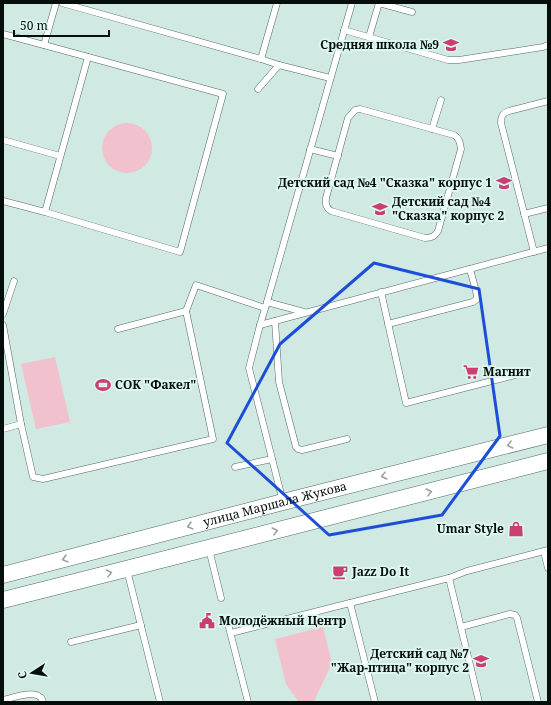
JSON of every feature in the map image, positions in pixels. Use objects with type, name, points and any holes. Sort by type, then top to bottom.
[{"type":"main road","name":"улица Маршала Жукова","points":[[3,575],[548,435]]},
{"type":"main road","name":"улица Маршала Жукова","points":[[3,600],[548,461]]},
{"type":"main road","points":[[239,514],[245,538]]},
{"type":"lane","points":[[44,45],[56,3]]},
{"type":"lane","points":[[62,3],[279,65],[330,78]]},
{"type":"lane","points":[[261,59],[277,3]]},
{"type":"lane","points":[[283,502],[250,368],[260,325],[352,3]]},
{"type":"lane","points":[[369,37],[379,3],[412,12]]},
{"type":"lane","points":[[344,30],[448,60],[459,60],[548,45]]},
{"type":"lane","points":[[3,34],[223,94],[180,252],[3,201]]},
{"type":"lane","points":[[45,212],[88,57]]},
{"type":"lane","points":[[258,89],[279,65]]},
{"type":"lane","points":[[432,129],[441,100]]},
{"type":"lane","points":[[534,252],[501,118],[504,113],[509,111],[548,100]]},
{"type":"lane","points":[[355,110],[365,110],[432,129],[454,135],[458,138],[461,149],[436,235],[431,238],[425,238],[328,209],[326,206],[326,198],[348,118],[355,110]]},
{"type":"lane","points":[[3,140],[60,156]]},
{"type":"lane","points":[[310,149],[338,156]]},
{"type":"lane","points":[[524,214],[548,208]]},
{"type":"lane","points":[[260,325],[548,248]]},
{"type":"lane","points":[[388,324],[473,302],[477,299],[477,295],[470,269]]},
{"type":"lane","points":[[3,314],[14,281]]},
{"type":"lane","points":[[3,325],[21,424],[33,477],[43,479],[213,439],[186,311],[196,285],[266,305],[305,313]]},
{"type":"lane","points":[[381,292],[406,403],[516,375]]},
{"type":"lane","points":[[118,329],[186,311]]},
{"type":"lane","points":[[275,321],[279,382],[296,447],[302,450],[347,439]]},
{"type":"lane","points":[[3,429],[21,424]]},
{"type":"lane","points":[[235,467],[272,459]]},
{"type":"lane","points":[[209,548],[221,598]]},
{"type":"lane","points":[[230,634],[449,578],[467,571],[546,551],[548,568]]},
{"type":"lane","points":[[126,569],[160,702]]},
{"type":"lane","points":[[449,578],[479,702]]},
{"type":"lane","points":[[350,603],[375,702]]},
{"type":"lane","points":[[461,626],[510,614],[515,615],[538,702]]},
{"type":"lane","points":[[227,620],[248,702]]},
{"type":"lane","points":[[71,642],[140,625]]},
{"type":"lane","points":[[3,700],[30,693],[36,694],[43,702]]},
{"type":"highlighted area","points":[[374,263],[479,289],[500,436],[442,515],[329,535],[227,443],[280,344]]},
{"type":"shaded area","points":[[132,123],[137,124],[145,130],[151,138],[151,158],[145,166],[137,172],[122,173],[117,172],[109,166],[103,158],[102,143],[103,138],[109,130],[117,124]]},
{"type":"shaded area","points":[[55,357],[70,422],[36,429],[21,364]]},
{"type":"shaded area","points":[[323,627],[332,663],[314,701],[299,702],[286,684],[275,639]]},
{"type":"place","name":"Средняя школа №9","points":[[451,45]]},
{"type":"place","name":"Детский сад №4 \"Сказка\" корпус 1","points":[[504,183]]},
{"type":"place","name":"Детский сад №4 \"Сказка\" корпус 2","points":[[380,209]]},
{"type":"place","name":"Магнит","points":[[471,372]]},
{"type":"place","name":"СОК \"Факел\"","points":[[103,385]]},
{"type":"place","name":"Umar Style","points":[[516,529]]},
{"type":"place","name":"Jazz Do It","points":[[340,572]]},
{"type":"place","name":"Молодёжный Центр","points":[[207,621]]},
{"type":"place","name":"Детский сад №7 \"Жар-птица\" корпус 2","points":[[481,661]]}]
